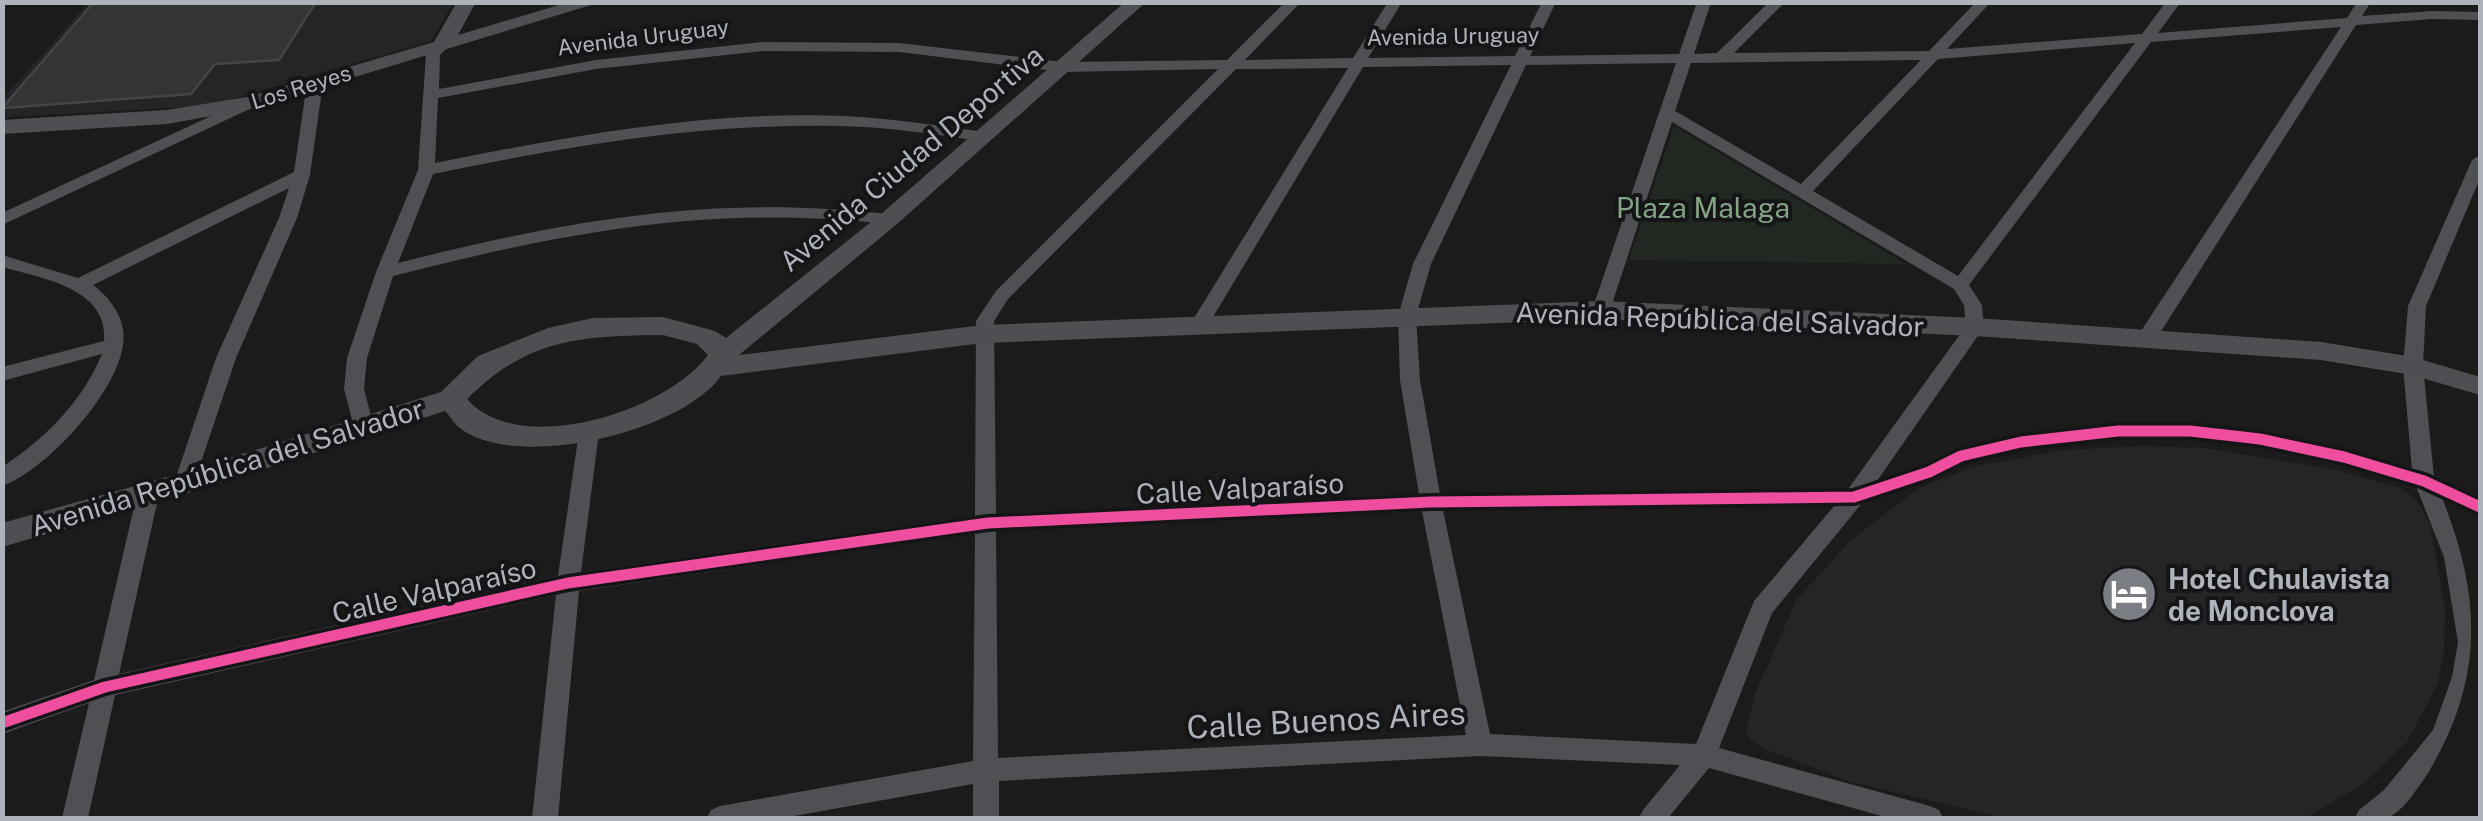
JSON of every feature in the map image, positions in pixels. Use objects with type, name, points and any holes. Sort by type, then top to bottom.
[{"type":"street","points":[[364,427],[354,374],[385,272],[426,170],[434,54],[467,2]]},
{"type":"street","name":"Los Reyes","points":[[2,128],[167,117],[250,103],[592,2]]},
{"type":"street","points":[[986,818],[985,321],[1002,295],[1294,2]]},
{"type":"street","points":[[1200,323],[1396,2]]},
{"type":"street","points":[[1480,745],[1410,380],[1407,316],[1422,264],[1549,2]]},
{"type":"street","points":[[1602,310],[1704,2]]},
{"type":"street","points":[[1723,56],[1778,2]]},
{"type":"street","points":[[1804,191],[1984,2]]},
{"type":"street","points":[[1960,284],[2174,2]]},
{"type":"street","points":[[2146,338],[2364,2]]},
{"type":"street","name":"Avenida Ciudad Deportiva","points":[[715,353],[1129,3]]},
{"type":"street","name":"Avenida Uruguay","points":[[431,95],[626,57],[724,49],[871,46],[1052,66],[1934,54],[2480,16]]},
{"type":"street","points":[[186,483],[226,358],[288,218],[302,175],[315,83]]},
{"type":"street","points":[[2,220],[250,103]]},
{"type":"street","points":[[1652,818],[1704,755],[1762,608],[1854,496],[1975,327],[1973,305],[1960,284],[1666,112]]},
{"type":"street","points":[[426,170],[553,143],[678,126],[834,120],[974,135]]},
{"type":"street","points":[[2368,818],[2393,798],[2443,736],[2464,678],[2470,642],[2455,557],[2424,481],[2413,366],[2417,306],[2480,160]]},
{"type":"street","points":[[78,285],[302,175]]},
{"type":"street","points":[[385,272],[583,226],[678,213],[754,209],[879,218]]},
{"type":"street","points":[[2,478],[55,440],[83,410],[100,381],[113,346],[114,324],[105,305],[78,285],[5,263]]},
{"type":"street","name":"Avenida República del Salvador","points":[[2,536],[186,483],[451,398],[486,363],[548,337],[628,324],[663,326],[715,353],[1200,323],[1602,310],[1975,327],[2321,351],[2413,366],[2480,386]]},
{"type":"street","points":[[2,374],[113,346]]},
{"type":"street","name":"Avenida República del Salvador","points":[[451,398],[457,413],[476,427],[510,435],[588,432],[645,414],[715,353]]},
{"type":"street","name":"Calle Valparaíso","points":[[2,723],[105,686],[568,582],[988,523],[1431,502],[1854,496],[1929,472],[1962,456],[2021,442],[2118,431],[2190,431],[2260,439],[2344,457],[2424,481],[2480,507]]},
{"type":"street","points":[[545,818],[568,582],[588,432]]},
{"type":"street","points":[[75,818],[148,494]]},
{"type":"street","name":"Calle Buenos Aires","points":[[720,818],[986,770],[1480,745],[1704,755],[1930,818]]},
{"type":"shaded area","points":[[88,3],[453,3],[431,41],[209,106],[3,117],[3,98]]},
{"type":"shaded area","points":[[2204,448],[2332,469],[2401,488],[2416,499],[2430,524],[2445,610],[2438,683],[2407,742],[2363,784],[2305,818],[2004,818],[1851,782],[1762,748],[1751,740],[1746,732],[1755,694],[1797,599],[1851,540],[1917,489],[1976,466],[2064,450]]},
{"type":"green space","name":"Plaza Malaga","points":[[1674,126],[1906,264],[1629,260]]},
{"type":"building","points":[[94,2],[316,2],[279,60],[215,64],[191,94],[2,108]]},
{"type":"cycle path","points":[[2,723],[105,687],[568,583],[988,523],[1431,502],[1854,497],[1929,472],[1961,456],[2021,442],[2118,431],[2190,431],[2260,439],[2344,457],[2424,481],[2480,507]]},
{"type":"place","name":"Hotel Chulavista de Monclova","points":[[2129,594]]}]
